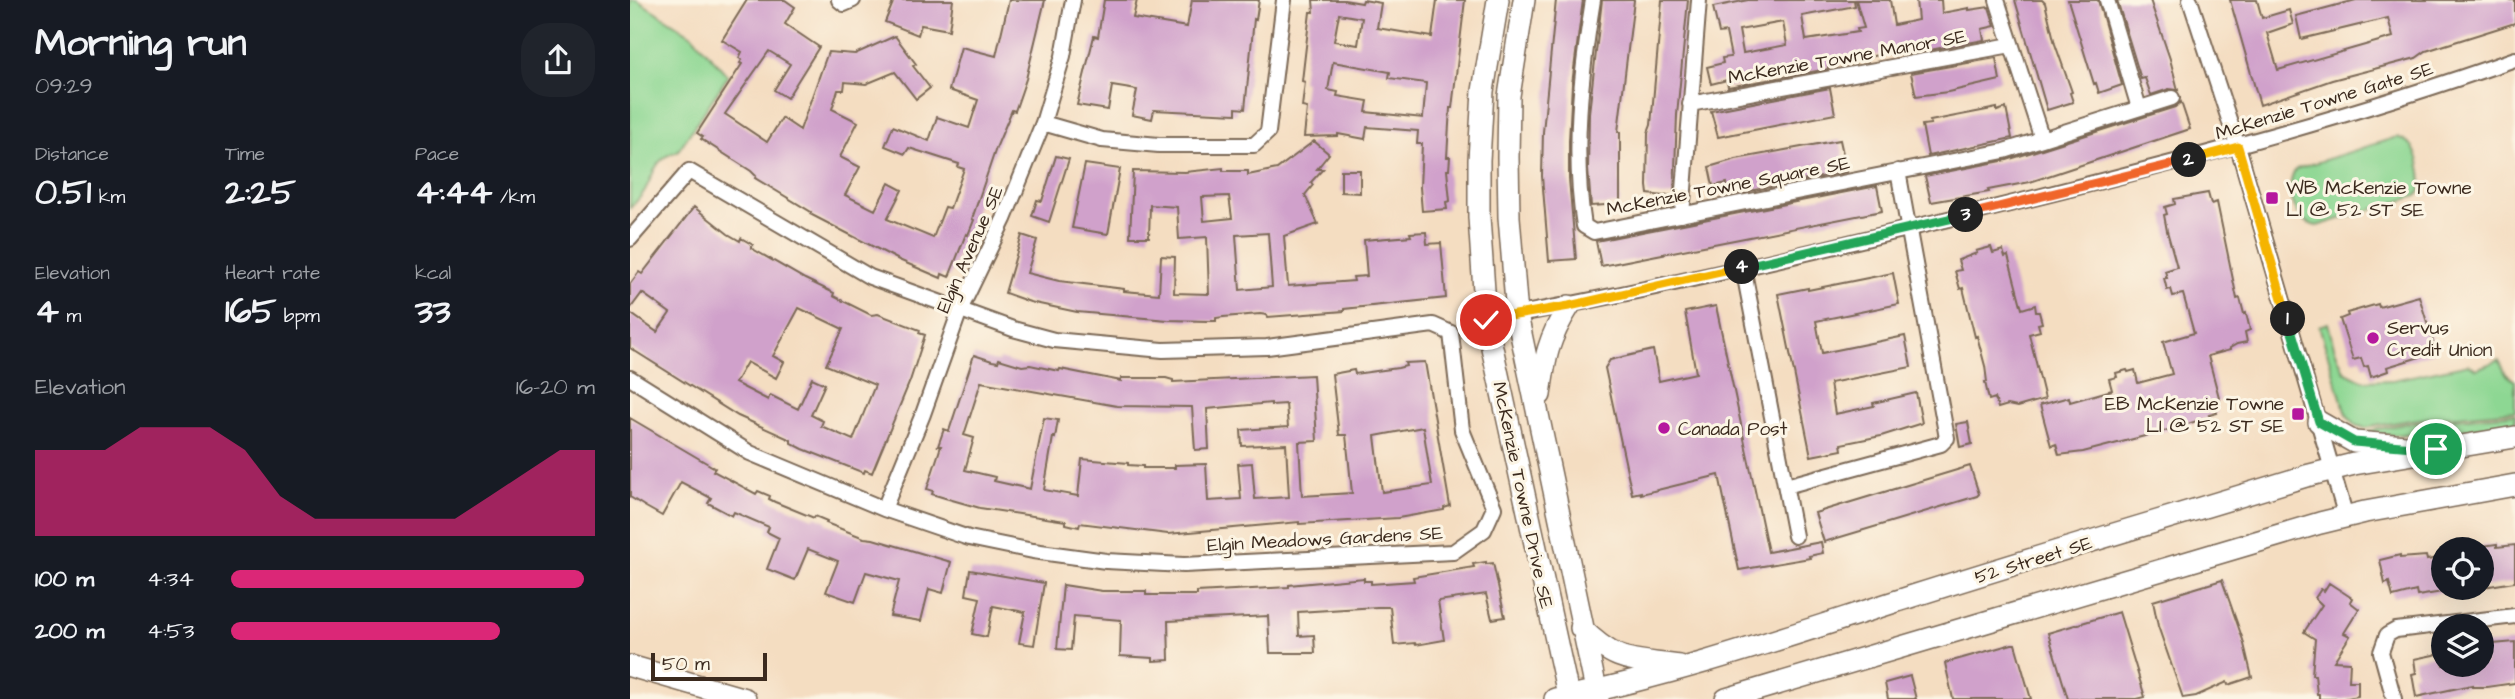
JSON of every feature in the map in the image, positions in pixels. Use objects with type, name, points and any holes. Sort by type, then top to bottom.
[{"type":"main road","name":"McKenzie Towne Drive SE","points":[[1498,0],[1483,91],[1479,160],[1479,217],[1486,320],[1564,698]]},
{"type":"main road","name":"McKenzie Towne Drive SE","points":[[1524,0],[1510,96],[1508,145],[1509,216],[1517,315],[1597,695]]},
{"type":"main road","points":[[1537,414],[1545,354],[1553,331],[1569,306]]},
{"type":"main road","points":[[2319,422],[2354,442],[2436,449]]},
{"type":"main road","name":"52 Street SE","points":[[1564,698],[1597,695],[1943,586],[2331,470],[2436,449],[2515,437]]},
{"type":"main road","points":[[1726,699],[2346,517],[2515,485]]},
{"type":"main road","points":[[1581,628],[1600,646],[1623,659],[1689,667]]},
{"type":"main road","points":[[630,666],[745,699]]},
{"type":"street","points":[[839,0],[844,4],[853,0]]},
{"type":"street","name":"Elgin Avenue SE","points":[[884,509],[923,414],[960,310],[1008,209],[1042,123],[1063,56],[1073,0]]},
{"type":"street","points":[[1042,123],[1102,140],[1160,145],[1254,145],[1268,132],[1284,0]]},
{"type":"street","name":"McKenzie Towne Square SE","points":[[1592,0],[1579,122],[1578,186],[1584,226],[1594,232],[2004,151],[2172,98]]},
{"type":"street","points":[[1682,215],[1698,1],[1714,0]]},
{"type":"street","points":[[1997,0],[2042,139]]},
{"type":"street","points":[[2107,0],[2139,108]]},
{"type":"street","points":[[2190,0],[2238,147],[2346,517]]},
{"type":"street","name":"McKenzie Towne Manor SE","points":[[1690,104],[2011,45]]},
{"type":"street","name":"McKenzie Towne Gate SE","points":[[1486,320],[1569,306],[1910,229],[2238,147],[2426,91],[2515,59]]},
{"type":"street","points":[[630,239],[689,171],[870,276],[960,310]]},
{"type":"street","points":[[1786,486],[1941,444],[1947,438],[1898,171]]},
{"type":"street","points":[[1742,267],[1795,536]]},
{"type":"street","name":"Elgin Meadows Gardens SE","points":[[884,509],[969,538],[1033,551],[1107,561],[1184,565],[1453,552],[1484,530],[1494,508],[1462,430],[1451,333],[1433,325],[1267,347],[1163,349],[1054,340],[960,310]]},
{"type":"street","points":[[630,378],[750,453],[884,509]]},
{"type":"street","points":[[2394,699],[2381,652],[2387,635],[2396,630],[2515,616]]},
{"type":"green space","points":[[630,0],[637,0],[692,35],[728,76],[678,151],[660,162],[644,192],[630,208]]},
{"type":"green space","points":[[2397,137],[2405,140],[2415,151],[2421,171],[2421,185],[2417,196],[2317,226],[2302,218],[2291,194],[2292,176],[2296,169]]},
{"type":"green space","points":[[2328,323],[2344,371],[2364,381],[2393,380],[2469,364],[2476,369],[2499,360],[2506,374],[2515,381],[2515,411],[2410,420],[2365,428],[2355,425],[2346,414],[2319,326]]},
{"type":"green space","points":[[2515,414],[2515,425],[2395,435],[2369,433],[2407,423]]},
{"type":"building","points":[[747,0],[785,0],[795,7],[785,24],[819,47],[787,98],[774,90],[790,64],[769,51],[725,114],[767,142],[782,118],[800,130],[828,52],[855,54],[895,36],[930,88],[916,99],[895,72],[866,84],[845,82],[844,90],[838,90],[832,109],[858,122],[840,157],[860,167],[845,195],[875,210],[889,183],[902,190],[887,219],[933,238],[945,207],[950,208],[964,169],[958,167],[959,164],[909,148],[905,154],[885,146],[893,126],[929,141],[937,117],[969,128],[978,100],[949,90],[961,47],[996,56],[1009,0],[1045,0],[1026,79],[1015,111],[1012,110],[996,148],[972,219],[974,220],[949,277],[942,274],[941,278],[899,260],[810,214],[811,212],[755,178],[751,171],[701,139],[703,137],[697,133],[742,64],[739,58],[742,52],[722,40]]},
{"type":"building","points":[[894,0],[953,0],[949,30],[921,25],[918,35],[885,22]]},
{"type":"building","points":[[1104,0],[1137,0],[1133,18],[1187,27],[1192,0],[1259,0],[1256,20],[1254,19],[1245,109],[1236,108],[1236,114],[1154,110],[1152,119],[1132,115],[1137,90],[1112,86],[1108,110],[1077,105],[1094,36],[1098,37]]},
{"type":"building","points":[[1313,0],[1362,3],[1363,0],[1381,3],[1377,28],[1432,37],[1437,0],[1465,0],[1450,108],[1447,157],[1450,157],[1447,170],[1450,201],[1446,202],[1447,209],[1422,211],[1422,144],[1417,144],[1418,131],[1367,127],[1365,139],[1338,134],[1304,137],[1307,108],[1302,107],[1305,82],[1302,81],[1310,12],[1314,12]],"holes":[[[1339,14],[1362,18],[1358,45],[1334,41]],[[1333,62],[1390,72],[1389,78],[1426,83],[1423,118],[1366,112],[1368,101],[1337,96],[1338,92],[1328,90]]]},
{"type":"building","points":[[1556,0],[1583,0],[1572,84],[1569,141],[1569,179],[1576,259],[1549,261],[1542,176],[1543,132]]},
{"type":"building","points":[[1602,0],[1634,0],[1618,132],[1620,204],[1591,206],[1588,169],[1589,113]]},
{"type":"building","points":[[1662,0],[1688,0],[1677,115],[1674,195],[1663,196],[1648,194],[1647,186],[1648,133],[1651,125]]},
{"type":"building","points":[[1748,0],[1854,0],[1855,6],[1802,16],[1806,40],[1858,32],[1857,29],[1864,28],[1856,0],[1890,0],[1894,25],[1918,20],[1916,0],[1941,0],[1942,13],[1989,7],[1995,26],[1982,29],[1984,40],[1908,54],[1907,50],[1878,55],[1828,65],[1828,69],[1728,87],[1727,80],[1711,84],[1707,67],[1723,63],[1722,58],[1731,57],[1726,32],[1719,33],[1713,7]],"holes":[[[1783,22],[1787,45],[1743,53],[1739,30]]]},
{"type":"building","points":[[2015,0],[2042,0],[2045,3],[2073,102],[2047,110]]},
{"type":"building","points":[[2068,0],[2098,0],[2122,85],[2099,93]]},
{"type":"building","points":[[2117,0],[2150,0],[2178,90],[2169,89],[2151,95],[2145,78],[2141,79]]},
{"type":"building","points":[[2230,0],[2257,0],[2262,18],[2289,10],[2293,24],[2267,33],[2278,70],[2393,37],[2388,18],[2301,39],[2296,16],[2356,0],[2515,0],[2515,23],[2426,51],[2416,58],[2332,80],[2260,105]]},
{"type":"building","points":[[1996,58],[2000,80],[1916,96],[1911,73]]},
{"type":"building","points":[[1830,88],[1835,114],[1718,137],[1711,111]]},
{"type":"building","points":[[2181,102],[2190,129],[2030,182],[1931,202],[1925,176],[2007,160],[2175,107]]},
{"type":"building","points":[[1997,108],[1997,111],[2006,108],[2012,138],[1928,156],[1922,125],[1931,124],[1930,121]]},
{"type":"building","points":[[1840,140],[1847,172],[1734,194],[1733,189],[1728,190],[1727,183],[1713,186],[1709,167],[1736,159]]},
{"type":"building","points":[[1314,141],[1329,154],[1317,169],[1323,169],[1311,182],[1313,185],[1305,195],[1318,224],[1284,236],[1288,286],[1354,281],[1353,277],[1367,276],[1364,240],[1426,232],[1427,244],[1441,243],[1446,298],[1344,311],[1268,317],[1260,314],[1208,321],[1077,312],[1030,302],[1005,293],[1022,235],[1037,240],[1027,273],[1059,281],[1159,294],[1161,256],[1175,257],[1174,293],[1209,294],[1207,237],[1179,239],[1177,207],[1150,205],[1149,237],[1130,237],[1133,171],[1185,172],[1223,168],[1223,171],[1248,171],[1248,175],[1277,169]],"holes":[[[1229,196],[1232,218],[1204,221],[1202,197]],[[1268,233],[1272,287],[1240,290],[1236,235]]]},
{"type":"building","points":[[1056,156],[1069,159],[1049,222],[1032,216],[1037,200],[1042,201]]},
{"type":"building","points":[[1085,164],[1120,169],[1108,234],[1072,228]]},
{"type":"building","points":[[1341,170],[1360,170],[1360,193],[1341,192]]},
{"type":"building","points":[[1877,186],[1882,211],[1601,266],[1596,241]]},
{"type":"building","points":[[2208,193],[2211,204],[2217,202],[2237,299],[2240,298],[2250,330],[2245,332],[2247,342],[2208,356],[2220,401],[2214,402],[2217,413],[2168,430],[2083,452],[2059,455],[2056,444],[2051,446],[2040,405],[2069,397],[2070,402],[2112,390],[2109,379],[2117,377],[2116,373],[2127,370],[2135,370],[2138,383],[2172,374],[2163,342],[2194,333],[2183,294],[2173,296],[2171,289],[2167,290],[2164,278],[2167,278],[2165,271],[2177,267],[2167,231],[2165,207],[2175,204],[2174,199]]},
{"type":"building","points":[[694,207],[728,234],[753,245],[751,248],[834,293],[833,296],[871,315],[878,314],[920,330],[919,333],[925,335],[910,381],[872,473],[865,470],[864,473],[803,449],[791,443],[791,440],[738,416],[630,348],[630,313],[657,332],[670,313],[642,293],[630,309],[630,284],[639,272],[642,274]],"holes":[[[799,308],[843,329],[826,365],[875,385],[853,440],[821,426],[823,421],[811,415],[825,384],[812,378],[798,409],[770,395],[768,400],[735,383],[747,362],[776,378],[784,362],[773,356]]]},
{"type":"building","points":[[1991,247],[1993,253],[2003,250],[2005,257],[2008,256],[2022,309],[2035,305],[2042,323],[2038,324],[2040,331],[2029,334],[2045,399],[2017,407],[2008,405],[1998,408],[1995,398],[1989,400],[1985,366],[1963,288],[1960,289],[1955,271],[1961,270],[1958,260]]},
{"type":"building","points":[[1893,273],[1899,304],[1816,321],[1822,353],[1905,336],[1911,367],[1830,383],[1835,414],[1916,393],[1922,423],[1881,436],[1841,444],[1842,450],[1811,456],[1778,294]]},
{"type":"building","points":[[2419,296],[2436,352],[2387,367],[2388,371],[2371,377],[2368,366],[2364,367],[2361,358],[2353,360],[2340,319],[2348,316],[2347,313]]},
{"type":"building","points":[[1716,306],[1768,552],[1821,542],[1823,553],[1809,556],[1810,558],[1739,570],[1719,475],[1632,494],[1605,368],[1610,360],[1653,350],[1659,381],[1696,373],[1685,312]]},
{"type":"building","points":[[974,355],[992,361],[998,362],[999,359],[1022,366],[1060,369],[1121,381],[1121,378],[1166,378],[1173,382],[1313,375],[1317,441],[1299,442],[1302,496],[1352,493],[1346,435],[1339,435],[1332,374],[1354,370],[1355,374],[1398,368],[1406,366],[1405,363],[1425,362],[1450,506],[1444,510],[1398,518],[1299,522],[1168,534],[1080,523],[1079,527],[1066,524],[1066,521],[980,508],[932,494],[933,491],[927,489],[941,446],[938,446],[944,429],[949,431]],"holes":[[[981,382],[1117,406],[1192,407],[1195,450],[1209,449],[1207,409],[1286,404],[1288,427],[1241,430],[1242,446],[1286,444],[1289,497],[1255,499],[1252,463],[1238,464],[1241,499],[1208,501],[1206,464],[1143,468],[1128,463],[1082,459],[1078,496],[1044,490],[1058,420],[1044,418],[1030,489],[994,481],[995,477],[965,470],[974,438],[964,435]],[[1423,427],[1432,485],[1382,492],[1375,436]]]},
{"type":"building","points":[[630,418],[715,468],[713,471],[756,494],[758,491],[770,496],[769,499],[775,502],[864,538],[951,562],[943,593],[929,589],[921,621],[890,616],[899,581],[866,572],[855,602],[826,592],[838,561],[808,549],[795,580],[767,569],[779,538],[767,532],[769,527],[734,512],[732,516],[708,503],[711,498],[681,482],[662,516],[630,497]]},
{"type":"building","points":[[1968,422],[1972,444],[1960,447],[1956,424]]},
{"type":"building","points":[[1970,466],[1979,494],[1977,496],[1824,542],[1815,513]]},
{"type":"building","points":[[2494,544],[2497,544],[2497,547],[2515,545],[2515,582],[2494,585]]},
{"type":"building","points":[[2400,555],[2400,558],[2426,556],[2427,560],[2431,559],[2431,594],[2417,596],[2416,591],[2393,597],[2389,582],[2385,584],[2380,560]]},
{"type":"building","points":[[1493,563],[1505,617],[1492,619],[1486,594],[1438,601],[1444,640],[1416,645],[1394,645],[1390,607],[1377,607],[1298,612],[1299,636],[1314,635],[1315,653],[1270,653],[1268,616],[1168,621],[1169,660],[1153,661],[1153,658],[1120,656],[1121,620],[1074,616],[1071,650],[1057,649],[1063,585],[1102,591],[1146,591],[1146,595],[1197,595],[1197,592],[1289,587],[1364,578],[1364,581],[1371,581],[1371,584],[1414,581],[1413,577],[1474,567],[1473,564]]},
{"type":"building","points":[[970,570],[1044,583],[1034,645],[1019,643],[1025,612],[993,606],[987,637],[972,634],[980,598],[966,595]]},
{"type":"building","points":[[2222,580],[2243,640],[2252,677],[2228,685],[2227,682],[2196,696],[2183,698],[2158,626],[2153,601]]},
{"type":"building","points":[[2329,583],[2352,598],[2350,602],[2359,609],[2344,633],[2350,636],[2334,661],[2350,662],[2349,681],[2358,681],[2358,696],[2343,699],[2319,699],[2315,675],[2312,675],[2315,639],[2304,632],[2322,605],[2315,598]]},
{"type":"building","points":[[2119,612],[2145,697],[2068,699],[2048,633]]},
{"type":"building","points":[[2515,642],[2515,683],[2487,687],[2472,685],[2416,697],[2412,674],[2416,673],[2414,659],[2431,655],[2431,677],[2494,677],[2494,644]]},
{"type":"building","points":[[2015,644],[2031,699],[1953,699],[1945,663]]},
{"type":"building","points":[[1910,676],[1916,699],[1888,699],[1885,683]]},
{"type":"place","name":"WB McKenzie Towne LI @ 52 ST SE","points":[[2272,198]]},
{"type":"place","name":"Servus Credit Union","points":[[2373,338]]},
{"type":"place","name":"EB McKenzie Towne LI @ 52 ST SE","points":[[2298,414]]},
{"type":"place","name":"Canada Post","points":[[1664,428]]},
{"type":"route","points":[[1486,320],[1569,306],[1910,229],[2238,147],[2319,422],[2354,442],[2436,449]]}]
